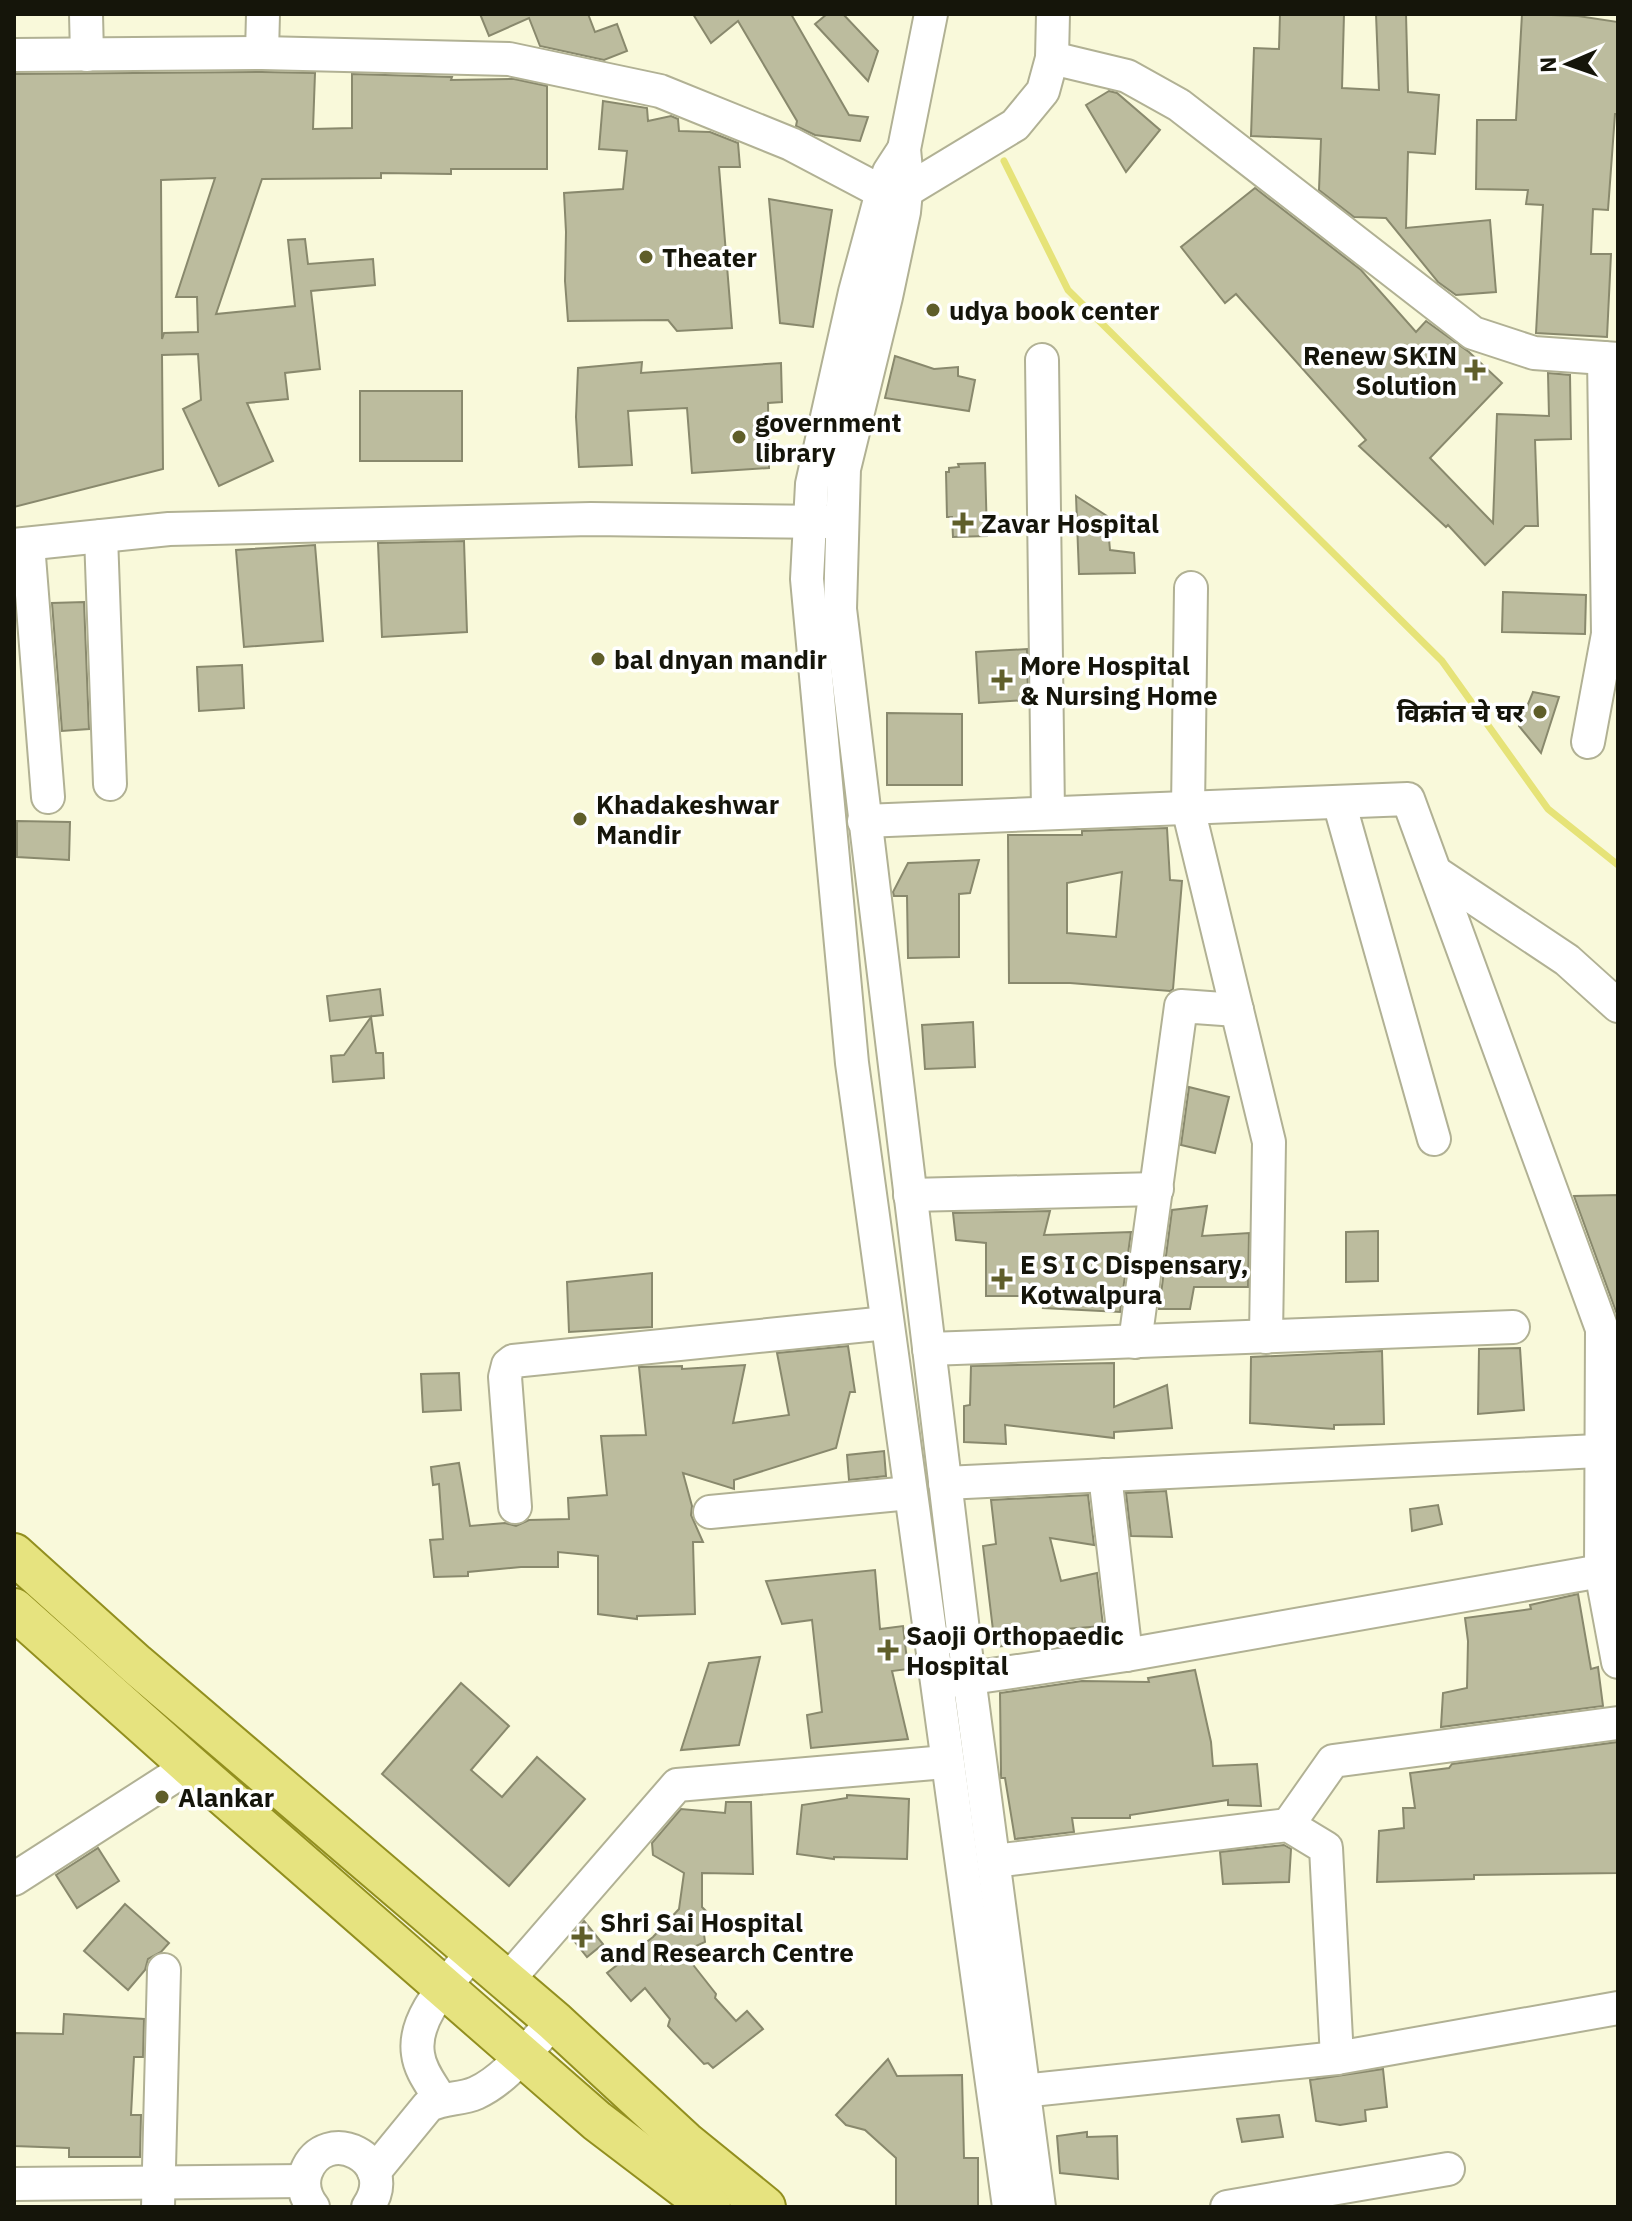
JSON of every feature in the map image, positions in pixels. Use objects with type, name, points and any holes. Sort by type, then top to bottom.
[{"type":"main road","points":[[14,1554],[136,1664],[554,2021],[685,2142],[765,2207]]},
{"type":"main road","points":[[14,1609],[597,2121],[710,2207]]},
{"type":"street","points":[[86,14],[87,55]]},
{"type":"street","points":[[262,53],[263,14]]},
{"type":"street","points":[[931,14],[894,192],[855,292],[812,484],[807,579],[848,1019],[946,1762],[1008,2092],[1039,2207]]},
{"type":"street","points":[[894,192],[1015,125],[1043,91],[1052,58],[1053,14]]},
{"type":"street","points":[[14,55],[262,53],[509,59],[660,91],[791,144],[894,192],[904,212],[844,469],[840,609],[945,1483],[994,1861],[1008,2092],[1009,2207]]},
{"type":"street","points":[[1052,58],[1127,76],[1179,105],[1473,333],[1534,353],[1611,359],[1608,634],[1588,742]]},
{"type":"street","points":[[1042,360],[1048,813]]},
{"type":"street","points":[[48,797],[21,544],[169,529],[591,519],[842,522]]},
{"type":"street","points":[[101,536],[110,784]]},
{"type":"street","points":[[1191,588],[1188,808],[1269,1142],[1266,1337]]},
{"type":"street","points":[[864,821],[1408,799],[1602,1329],[1610,1451],[1610,1573],[1618,1662]]},
{"type":"street","points":[[1339,802],[1434,1139]]},
{"type":"street","points":[[1435,872],[1567,960],[1618,1006]]},
{"type":"street","points":[[1135,1342],[1181,1006],[1237,1010]]},
{"type":"street","points":[[910,1195],[1157,1189]]},
{"type":"street","points":[[515,1507],[505,1377],[508,1365],[513,1361],[887,1323]]},
{"type":"street","points":[[929,1349],[1513,1327]]},
{"type":"street","points":[[945,1483],[1610,1451]]},
{"type":"street","points":[[1105,1475],[1126,1655]]},
{"type":"street","points":[[710,1512],[910,1493]]},
{"type":"street","points":[[935,1683],[1126,1655],[1610,1573]]},
{"type":"street","points":[[1288,1825],[1333,1761],[1618,1723]]},
{"type":"street","points":[[507,1981],[677,1785],[946,1762]]},
{"type":"street","points":[[14,1879],[190,1766]]},
{"type":"street","points":[[994,1861],[1288,1825],[1326,1848],[1337,2058]]},
{"type":"street","points":[[440,2099],[424,2072],[418,2056],[417,2040],[425,2016],[473,1952]]},
{"type":"street","points":[[158,2194],[164,1970]]},
{"type":"street","points":[[1008,2092],[1337,2058],[1618,2008]]},
{"type":"street","points":[[374,2172],[428,2106],[440,2099],[472,2095],[490,2086],[554,2021]]},
{"type":"street","points":[[14,2184],[56,2195],[308,2194],[307,2169],[314,2158],[336,2148],[360,2154],[374,2172],[375,2195],[368,2207]]},
{"type":"street","points":[[1227,2207],[1448,2169]]},
{"type":"building","points":[[480,14],[588,14],[595,32],[617,24],[627,51],[604,60],[540,46],[529,18],[489,36]]},
{"type":"building","points":[[693,14],[791,14],[849,115],[868,117],[860,141],[815,135],[796,126],[797,121],[738,21],[711,43]]},
{"type":"building","points":[[827,14],[843,14],[878,51],[868,81],[815,24]]},
{"type":"building","points":[[1280,14],[1344,14],[1342,88],[1379,90],[1376,14],[1406,14],[1408,92],[1439,95],[1435,154],[1408,152],[1406,228],[1490,220],[1496,292],[1456,295],[1438,282],[1386,218],[1354,217],[1319,190],[1321,139],[1251,136],[1254,48],[1279,49]]},
{"type":"building","points":[[1522,14],[1578,16],[1618,22],[1618,114],[1615,114],[1608,210],[1593,209],[1591,254],[1611,254],[1607,337],[1536,333],[1543,205],[1526,204],[1528,190],[1476,189],[1477,120],[1516,120]]},
{"type":"building","points":[[315,73],[313,129],[352,128],[352,74],[452,77],[451,80],[514,79],[547,86],[547,169],[451,169],[451,174],[381,173],[381,178],[262,179],[216,314],[295,306],[288,240],[305,239],[308,264],[373,259],[375,285],[311,291],[320,369],[285,373],[288,399],[247,403],[273,461],[219,486],[183,409],[201,400],[198,354],[162,355],[163,469],[14,507],[14,74]],"holes":[[[215,178],[176,297],[197,297],[198,332],[164,333],[162,339],[161,180]]]},
{"type":"building","points":[[1109,91],[1117,93],[1160,130],[1126,172],[1086,105]]},
{"type":"building","name":"Theater","points":[[603,101],[647,108],[648,121],[671,116],[678,119],[679,131],[710,132],[738,143],[740,167],[719,167],[732,328],[677,331],[668,320],[568,321],[564,193],[623,189],[627,151],[599,149]]},
{"type":"building","points":[[1255,188],[1361,270],[1416,332],[1426,321],[1469,352],[1502,383],[1430,458],[1493,523],[1497,414],[1549,416],[1548,373],[1570,375],[1571,439],[1535,440],[1538,526],[1525,526],[1485,565],[1448,525],[1446,527],[1359,446],[1366,440],[1236,294],[1225,303],[1181,247]]},
{"type":"building","points":[[769,199],[832,210],[813,327],[780,323]]},
{"type":"building","points":[[895,356],[934,369],[958,367],[958,376],[975,380],[969,411],[885,398]]},
{"type":"building","points":[[642,362],[641,373],[781,363],[782,402],[768,403],[769,468],[692,473],[687,408],[628,411],[632,465],[579,467],[576,417],[578,368]]},
{"type":"building","points":[[360,391],[462,391],[462,461],[360,461]]},
{"type":"building","points":[[985,463],[987,536],[953,537],[952,517],[947,517],[946,472],[949,468],[959,467],[958,464]]},
{"type":"building","points":[[1076,496],[1107,516],[1110,550],[1134,553],[1135,573],[1079,574]]},
{"type":"building","points":[[464,541],[467,632],[382,637],[378,543]]},
{"type":"building","points":[[315,545],[323,641],[244,647],[236,550]]},
{"type":"building","points":[[1503,592],[1586,595],[1585,634],[1502,632]]},
{"type":"building","points":[[84,602],[89,729],[62,731],[52,603]]},
{"type":"building","points":[[1027,649],[1028,700],[979,703],[976,652]]},
{"type":"building","points":[[242,665],[244,708],[199,711],[197,667]]},
{"type":"building","name":"विक्रांत चे घर","points":[[1533,692],[1559,697],[1541,753],[1519,726]]},
{"type":"building","points":[[887,713],[962,714],[962,785],[887,785]]},
{"type":"building","points":[[17,821],[70,822],[69,860],[17,857]]},
{"type":"building","points":[[1167,828],[1170,880],[1182,881],[1173,989],[1170,991],[1070,983],[1009,983],[1008,835],[1082,835],[1082,831]],"holes":[[[1122,872],[1116,937],[1067,933],[1067,883]]]},
{"type":"building","points":[[979,860],[970,893],[959,894],[959,957],[908,958],[907,896],[894,896],[893,892],[908,863]]},
{"type":"building","points":[[380,989],[383,1015],[330,1021],[327,996]]},
{"type":"building","points":[[371,1017],[376,1053],[383,1053],[384,1078],[333,1082],[331,1056],[344,1055]]},
{"type":"building","points":[[973,1022],[975,1067],[925,1069],[922,1025]]},
{"type":"building","points":[[1189,1087],[1229,1097],[1215,1153],[1181,1145]]},
{"type":"building","points":[[1618,1195],[1618,1317],[1574,1196]]},
{"type":"building","points":[[1207,1206],[1202,1236],[1249,1233],[1248,1287],[1194,1287],[1190,1309],[1159,1309],[1172,1210]]},
{"type":"building","points":[[1050,1211],[1044,1235],[1131,1232],[1120,1312],[1043,1308],[1046,1296],[986,1296],[986,1243],[956,1240],[953,1213]]},
{"type":"building","points":[[1378,1231],[1378,1281],[1346,1282],[1346,1232]]},
{"type":"building","points":[[652,1273],[652,1327],[569,1332],[567,1282]]},
{"type":"building","points":[[848,1346],[855,1392],[850,1392],[836,1448],[734,1480],[734,1489],[683,1473],[692,1506],[691,1515],[703,1542],[693,1542],[695,1614],[637,1616],[637,1619],[598,1614],[598,1556],[558,1552],[558,1567],[521,1567],[468,1572],[468,1576],[434,1577],[430,1540],[443,1539],[439,1484],[433,1485],[431,1467],[459,1463],[470,1526],[505,1523],[516,1526],[529,1520],[569,1519],[568,1498],[607,1495],[601,1436],[646,1435],[639,1367],[682,1366],[682,1369],[745,1365],[733,1423],[789,1415],[777,1353]]},
{"type":"building","points":[[1520,1348],[1524,1410],[1478,1414],[1479,1349]]},
{"type":"building","points":[[1382,1351],[1384,1424],[1334,1425],[1334,1429],[1250,1423],[1251,1357]]},
{"type":"building","points":[[1114,1363],[1114,1407],[1167,1385],[1172,1428],[1114,1432],[1114,1438],[1005,1425],[1006,1444],[964,1442],[964,1406],[970,1405],[971,1366]]},
{"type":"building","points":[[459,1373],[461,1410],[423,1412],[421,1374]]},
{"type":"building","points":[[884,1451],[886,1476],[849,1480],[847,1455]]},
{"type":"building","points":[[1166,1491],[1172,1537],[1131,1536],[1126,1493]]},
{"type":"building","points":[[1088,1495],[1094,1545],[1050,1538],[1061,1581],[1097,1573],[1103,1626],[1066,1629],[1067,1639],[995,1647],[983,1546],[996,1544],[991,1500]]},
{"type":"building","points":[[1438,1505],[1442,1524],[1412,1531],[1410,1509]]},
{"type":"building","points":[[875,1570],[880,1629],[903,1626],[908,1669],[892,1671],[908,1739],[811,1748],[807,1715],[822,1712],[812,1620],[782,1624],[766,1581]]},
{"type":"building","points":[[1578,1594],[1591,1669],[1598,1667],[1603,1706],[1441,1727],[1443,1693],[1467,1688],[1465,1618],[1531,1609],[1530,1605]]},
{"type":"building","points":[[760,1657],[739,1745],[681,1750],[709,1663]]},
{"type":"building","points":[[1195,1670],[1211,1742],[1213,1766],[1257,1764],[1261,1806],[1228,1805],[1228,1800],[1130,1815],[1130,1818],[1072,1818],[1074,1832],[1015,1839],[1005,1778],[1001,1778],[1000,1693],[1082,1681],[1149,1682],[1148,1678]]},
{"type":"building","points":[[461,1683],[509,1726],[471,1770],[502,1797],[537,1757],[585,1799],[509,1886],[382,1774]]},
{"type":"building","points":[[1618,1742],[1618,1873],[1474,1875],[1474,1879],[1377,1882],[1379,1831],[1404,1828],[1403,1808],[1415,1808],[1410,1773],[1449,1768],[1452,1764]]},
{"type":"building","points":[[847,1795],[909,1799],[907,1859],[834,1859],[797,1854],[802,1805],[847,1798]]},
{"type":"building","points":[[726,1802],[751,1802],[753,1874],[702,1873],[702,1907],[717,1922],[704,1934],[705,1942],[683,1952],[716,1994],[715,1998],[736,2021],[747,2011],[763,2029],[713,2068],[708,2063],[704,2064],[668,2026],[670,2019],[645,1988],[631,2001],[607,1973],[653,1937],[679,1909],[684,1873],[653,1855],[652,1843],[681,1809],[725,1813]]},
{"type":"building","points":[[1284,1845],[1291,1849],[1289,1882],[1223,1884],[1220,1852]]},
{"type":"building","points":[[98,1848],[119,1881],[77,1908],[56,1875]]},
{"type":"building","points":[[125,1904],[169,1943],[148,1959],[145,1970],[128,1990],[84,1951]]},
{"type":"building","points":[[584,1921],[603,1944],[587,1957],[571,1937]]},
{"type":"building","points":[[64,2014],[144,2019],[143,2057],[134,2057],[131,2115],[141,2115],[140,2157],[69,2157],[69,2148],[14,2146],[14,2033],[63,2034]]},
{"type":"building","points":[[888,2059],[897,2076],[962,2075],[964,2158],[978,2158],[978,2207],[896,2207],[896,2158],[865,2130],[846,2125],[836,2115]]},
{"type":"building","points":[[1383,2069],[1387,2107],[1365,2110],[1366,2121],[1340,2125],[1316,2121],[1310,2080]]},
{"type":"building","points":[[1279,2115],[1283,2137],[1242,2142],[1237,2119]]},
{"type":"building","points":[[1087,2132],[1087,2137],[1117,2136],[1118,2179],[1060,2173],[1057,2136]]},
{"type":"waterway","points":[[1004,161],[1068,290],[1442,661],[1548,809],[1618,865]]},
{"type":"place","name":"Theater","points":[[646,257]]},
{"type":"place","name":"udya book center","points":[[933,310]]},
{"type":"place","name":"Renew SKIN Solution","points":[[1475,370]]},
{"type":"place","name":"government library","points":[[739,437]]},
{"type":"place","name":"Zavar Hospital","points":[[963,523]]},
{"type":"place","name":"bal dnyan mandir","points":[[598,659]]},
{"type":"place","name":"More Hospital & Nursing Home","points":[[1002,680]]},
{"type":"place","name":"विक्रांत चे घर","points":[[1540,712]]},
{"type":"place","name":"Khadakeshwar Mandir","points":[[580,819]]},
{"type":"place","name":"E S I C Dispensary, Kotwalpura","points":[[1002,1279]]},
{"type":"place","name":"Saoji Orthopaedic Hospital","points":[[888,1650]]},
{"type":"place","name":"Alankar","points":[[162,1797]]},
{"type":"place","name":"Shri Sai Hospital and Research Centre","points":[[582,1937]]}]
